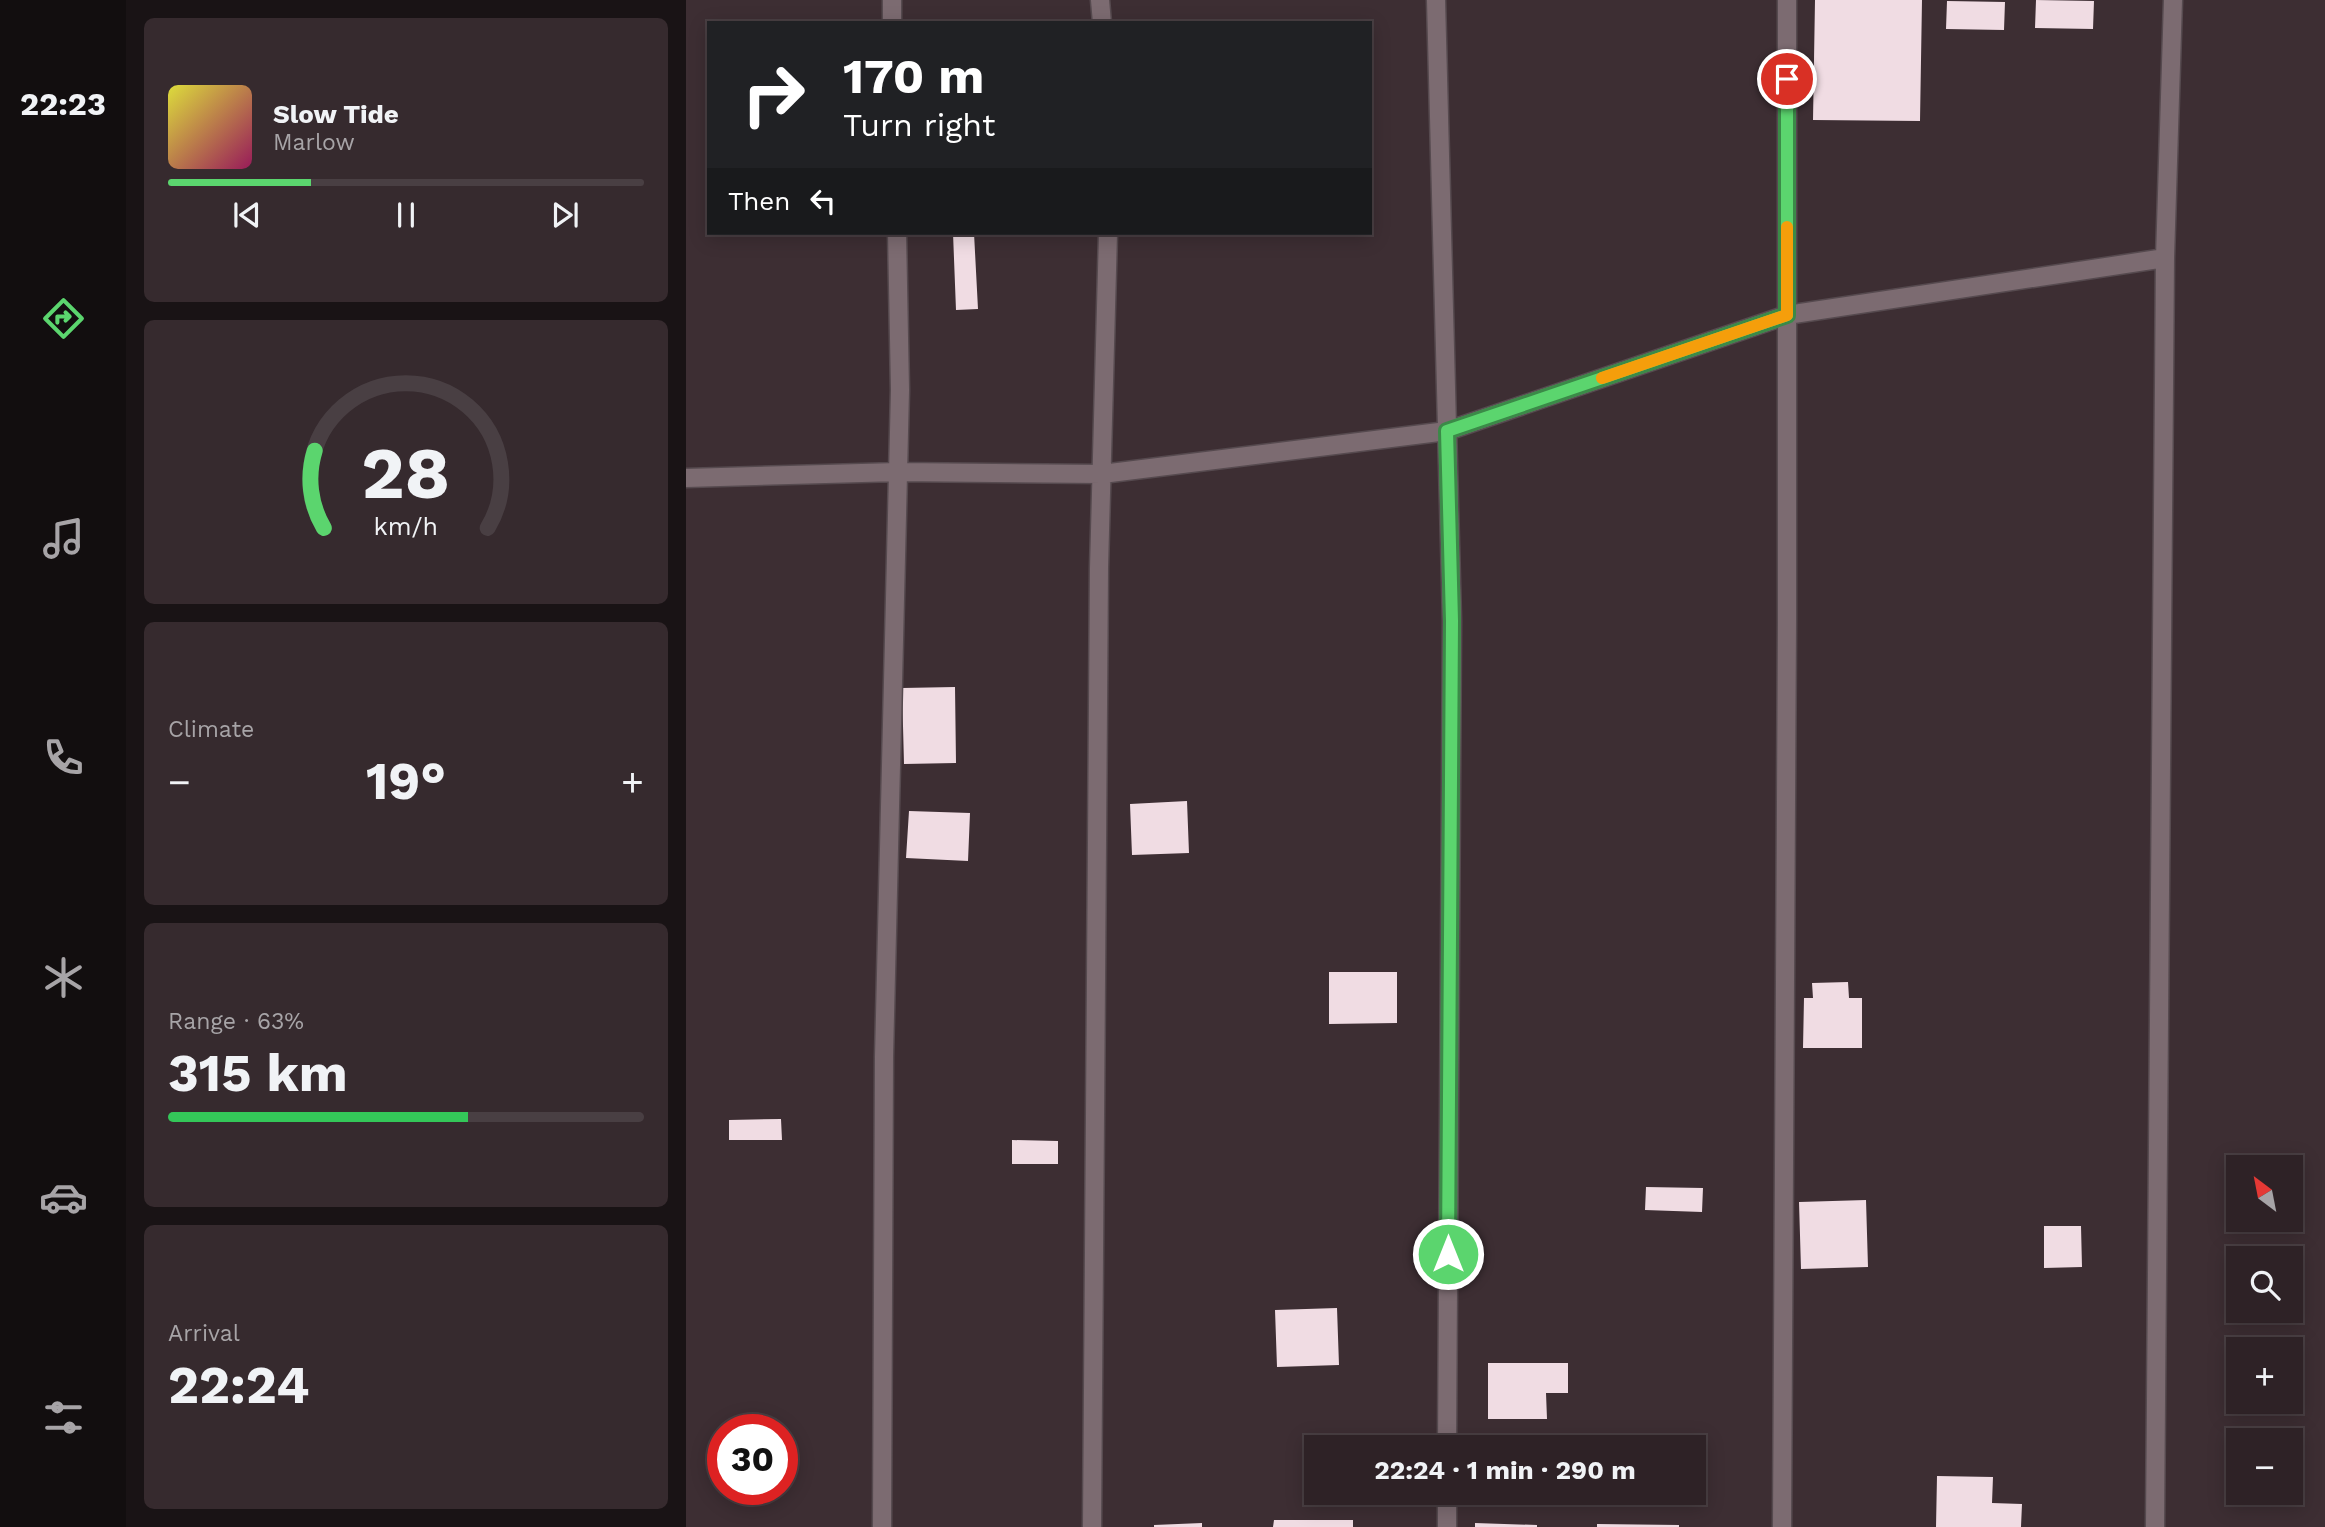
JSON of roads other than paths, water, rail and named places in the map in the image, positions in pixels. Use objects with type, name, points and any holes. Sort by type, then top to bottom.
[{"type":"street","points":[[892,0],[892,21]]},
{"type":"street","points":[[1100,0],[1102,21]]},
{"type":"street","points":[[1436,0],[1452,621],[1447,1435]]},
{"type":"street","points":[[1782,1527],[1787,0]]},
{"type":"street","points":[[2155,1527],[2165,258],[2173,0]]},
{"type":"street","points":[[882,1527],[884,1057],[900,390],[897,235]]},
{"type":"street","points":[[1092,1527],[1099,582],[1108,235]]},
{"type":"street","points":[[686,478],[898,472],[1102,474],[1447,431],[1787,315],[2165,258]]},
{"type":"street","points":[[1447,1505],[1447,1527]]}]
